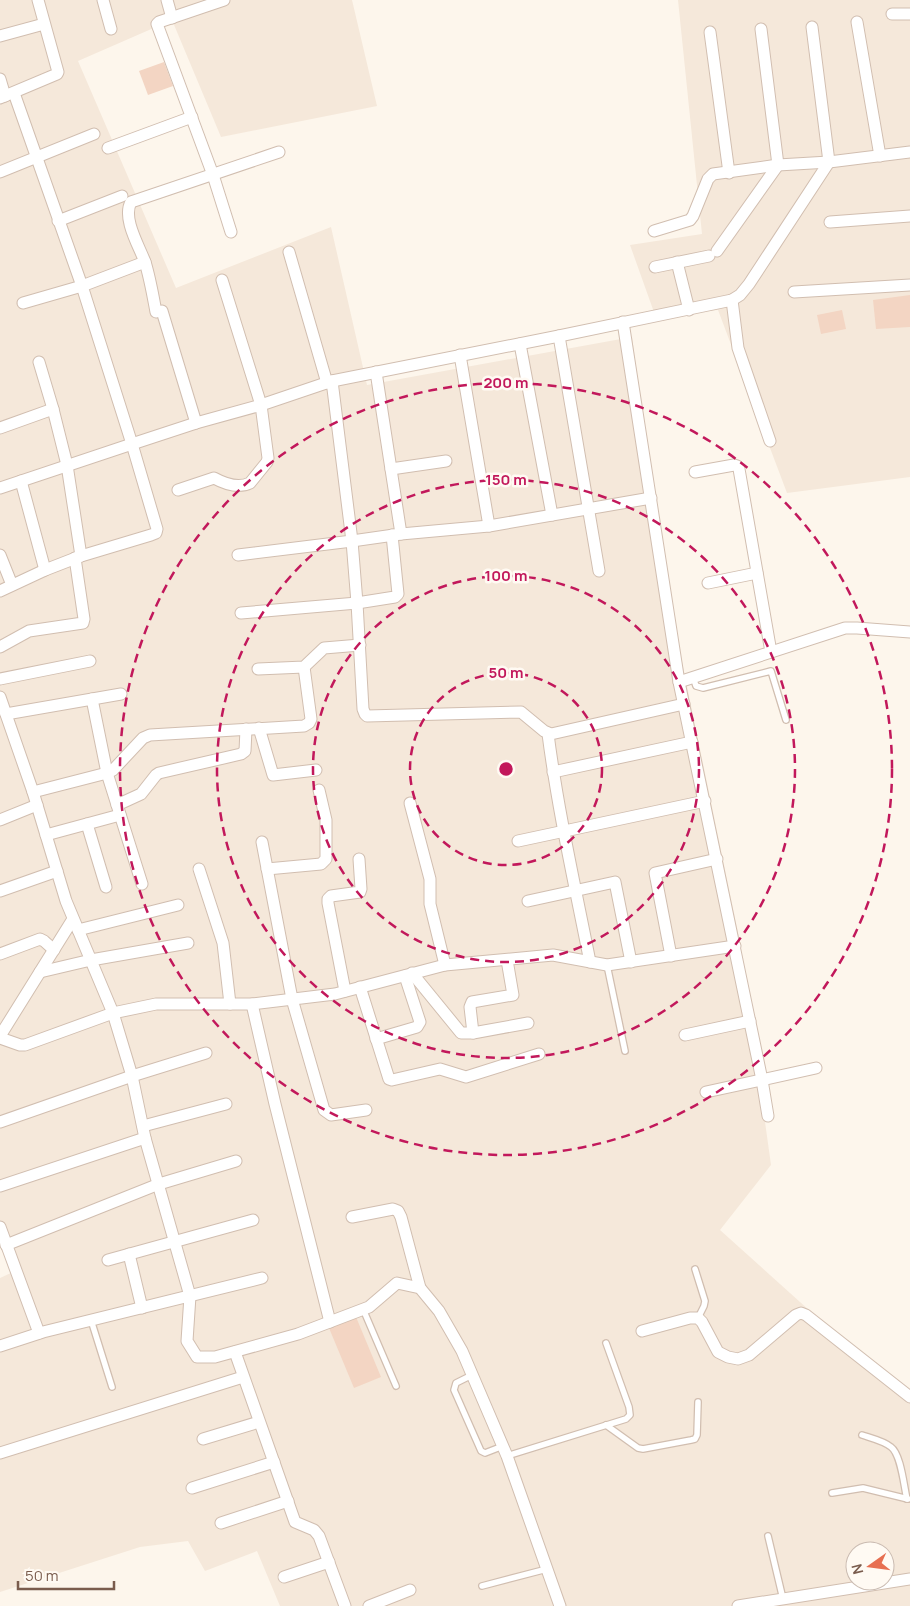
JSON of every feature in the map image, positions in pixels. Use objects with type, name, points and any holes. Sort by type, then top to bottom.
[{"type":"street","points":[[6,96],[58,72],[38,0]]},
{"type":"street","points":[[103,0],[111,29]]},
{"type":"street","points":[[167,0],[172,18]]},
{"type":"street","points":[[224,0],[159,22],[158,28],[213,175],[231,232]]},
{"type":"street","points":[[892,14],[910,14]]},
{"type":"street","points":[[857,22],[880,156]]},
{"type":"street","points":[[0,36],[44,24]]},
{"type":"street","points":[[0,488],[196,423],[261,405],[330,382],[732,300],[740,295],[749,284],[829,162],[812,27]]},
{"type":"street","points":[[655,267],[713,253],[778,164],[760,29]]},
{"type":"street","points":[[710,32],[729,173]]},
{"type":"street","points":[[0,79],[6,96],[36,157],[82,286],[157,529],[156,533],[78,557],[0,591]]},
{"type":"street","points":[[108,148],[192,117]]},
{"type":"street","points":[[0,172],[94,134]]},
{"type":"street","points":[[196,423],[159,312],[145,262],[132,231],[128,207],[131,202],[279,152]]},
{"type":"street","points":[[654,231],[690,220],[710,176],[778,164],[829,162],[910,152]]},
{"type":"street","points":[[58,221],[122,196]]},
{"type":"street","points":[[830,222],[910,216]]},
{"type":"street","points":[[289,252],[330,382],[352,541],[363,710],[368,716],[516,711],[525,714],[548,734],[564,832],[590,962]]},
{"type":"street","points":[[24,303],[82,286],[145,262]]},
{"type":"street","points":[[677,262],[689,310]]},
{"type":"street","points":[[178,490],[214,478],[224,484],[243,486],[250,483],[267,462],[268,458],[261,405],[222,280]]},
{"type":"street","points":[[794,292],[910,285]]},
{"type":"street","points":[[732,300],[738,348],[770,441]]},
{"type":"street","points":[[623,322],[679,682],[768,1116]]},
{"type":"street","points":[[559,336],[599,571]]},
{"type":"street","points":[[520,344],[552,515]]},
{"type":"street","points":[[460,355],[489,526]]},
{"type":"street","points":[[0,647],[29,631],[83,623],[84,619],[67,465],[39,362]]},
{"type":"street","points":[[241,613],[357,603],[397,596],[396,534],[391,469],[376,372]]},
{"type":"street","points":[[0,428],[52,409]]},
{"type":"street","points":[[391,469],[446,461]]},
{"type":"street","points":[[695,472],[734,465],[739,470],[771,652]]},
{"type":"street","points":[[22,481],[45,570]]},
{"type":"street","points":[[238,555],[396,534],[489,526],[651,498]]},
{"type":"street","points":[[0,555],[12,585]]},
{"type":"street","points":[[708,583],[758,573]]},
{"type":"street","points":[[679,682],[845,628],[910,632]]},
{"type":"street","points":[[258,669],[304,667],[324,648],[360,645]]},
{"type":"street","points":[[0,679],[90,661]]},
{"type":"street","points":[[33,792],[107,773],[113,770],[143,738],[150,735],[304,726],[310,723],[312,719],[304,667]]},
{"type":"street","points":[[4,711],[121,694]]},
{"type":"street","points":[[0,696],[33,792],[66,901],[113,1013],[132,1076],[144,1132],[190,1296],[187,1341],[197,1356],[215,1357],[298,1334],[369,1307],[397,1283],[420,1288]]},
{"type":"street","points":[[92,699],[107,773],[142,884]]},
{"type":"street","points":[[548,734],[684,704]]},
{"type":"street","points":[[260,728],[272,775],[316,770]]},
{"type":"street","points":[[46,835],[87,824],[118,810],[141,794],[156,775],[160,773],[241,754],[246,747],[246,729]]},
{"type":"street","points":[[553,772],[692,742]]},
{"type":"street","points":[[267,869],[321,864],[326,859],[326,820],[319,790]]},
{"type":"street","points":[[518,841],[704,801]]},
{"type":"street","points":[[410,803],[430,879],[430,904],[445,965]]},
{"type":"street","points":[[0,820],[37,805]]},
{"type":"street","points":[[87,824],[106,887]]},
{"type":"street","points":[[262,842],[292,999],[324,1110],[331,1115],[366,1110]]},
{"type":"street","points":[[345,991],[328,899],[331,896],[360,892],[359,859]]},
{"type":"street","points":[[671,956],[655,873],[716,859]]},
{"type":"street","points":[[200,869],[223,943],[230,1004]]},
{"type":"street","points":[[0,891],[57,871]]},
{"type":"street","points":[[528,901],[615,882],[631,962]]},
{"type":"street","points":[[78,930],[178,905]]},
{"type":"street","points":[[73,919],[0,1037],[20,1046],[25,1046],[113,1013],[162,1004],[252,1004],[292,999],[345,991],[445,965],[559,956],[607,965],[734,946]]},
{"type":"street","points":[[0,954],[40,939],[44,940],[54,950]]},
{"type":"street","points":[[40,972],[91,960],[188,943]]},
{"type":"street","points":[[472,1033],[470,1008],[472,1002],[513,995],[507,960]]},
{"type":"street","points":[[409,975],[461,1033],[472,1033],[528,1023]]},
{"type":"street","points":[[376,1039],[419,1025],[420,1022],[409,975]]},
{"type":"street","points":[[360,987],[389,1079],[392,1080],[440,1069],[466,1077],[539,1054]]},
{"type":"street","points":[[252,1004],[330,1322]]},
{"type":"street","points":[[685,1035],[750,1021]]},
{"type":"street","points":[[0,1122],[132,1076],[206,1053]]},
{"type":"street","points":[[706,1092],[816,1068]]},
{"type":"street","points":[[0,1186],[144,1132],[226,1104]]},
{"type":"street","points":[[6,1245],[159,1184],[236,1161]]},
{"type":"street","points":[[352,1217],[394,1209],[398,1211],[420,1288],[439,1311],[462,1351],[505,1451],[560,1606]]},
{"type":"street","points":[[108,1260],[253,1220]]},
{"type":"street","points":[[0,1227],[39,1333]]},
{"type":"street","points":[[129,1254],[142,1308]]},
{"type":"street","points":[[0,1346],[39,1333],[262,1278]]},
{"type":"street","points":[[642,1331],[690,1318],[698,1318],[718,1352],[738,1359],[749,1355],[796,1314],[801,1313],[910,1397]]},
{"type":"street","points":[[235,1352],[295,1522],[317,1532],[345,1606]]},
{"type":"street","points":[[0,1453],[244,1377]]},
{"type":"street","points":[[203,1439],[259,1422]]},
{"type":"street","points":[[192,1488],[274,1462]]},
{"type":"street","points":[[221,1523],[288,1501]]},
{"type":"street","points":[[284,1577],[329,1562]]},
{"type":"street","points":[[738,1606],[910,1579]]},
{"type":"street","points":[[369,1606],[410,1590]]},
{"type":"lane","points":[[693,677],[696,686],[703,688],[771,671],[786,720]]},
{"type":"lane","points":[[607,965],[625,1051]]},
{"type":"lane","points":[[695,1269],[705,1304],[698,1318]]},
{"type":"lane","points":[[364,1309],[396,1386]]},
{"type":"lane","points":[[91,1320],[112,1387]]},
{"type":"lane","points":[[472,1375],[456,1383],[454,1390],[481,1451],[505,1451],[606,1425],[626,1419],[630,1415],[629,1407],[606,1343]]},
{"type":"lane","points":[[606,1425],[638,1448],[643,1449],[691,1440],[695,1439],[697,1435],[698,1402]]},
{"type":"lane","points":[[832,1492],[863,1488],[908,1500],[896,1451],[891,1446],[862,1435]]},
{"type":"lane","points":[[768,1536],[783,1599]]},
{"type":"lane","points":[[482,1586],[547,1569]]},
{"type":"shaded area","points":[[0,0],[352,0],[377,106],[221,137],[172,20],[78,61],[176,288],[331,227],[367,385],[632,337],[664,575],[740,942],[771,1165],[720,1230],[910,1401],[910,1606],[280,1606],[257,1551],[205,1571],[188,1541],[140,1547],[0,1592],[0,1278],[13,1272],[0,1241]]},
{"type":"shaded area","points":[[678,0],[910,0],[910,477],[787,493],[718,310],[655,315],[630,245],[702,234]]},
{"type":"building","points":[[164,62],[173,86],[148,95],[139,71]]},
{"type":"building","points":[[910,295],[910,327],[876,329],[873,300]]},
{"type":"building","points":[[842,310],[846,329],[821,334],[817,315]]},
{"type":"building","points":[[356,1317],[381,1377],[354,1388],[329,1328]]}]
